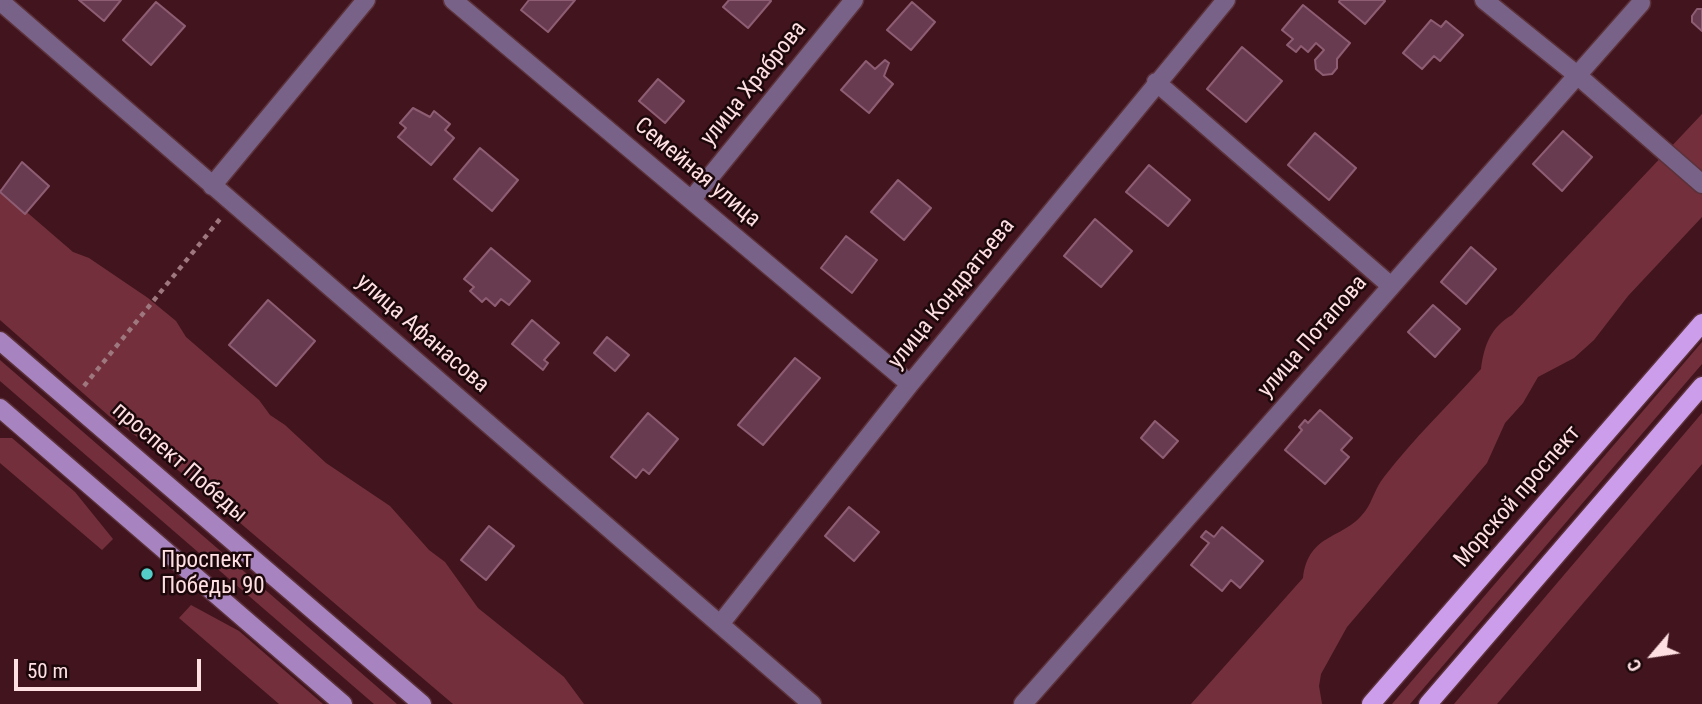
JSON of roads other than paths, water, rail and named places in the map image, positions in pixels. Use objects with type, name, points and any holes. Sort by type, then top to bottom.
[{"type":"main road","name":"Морской проспект","points":[[1371,704],[1702,323]]},
{"type":"main road","name":"проспект Победы","points":[[0,341],[422,704]]},
{"type":"main road","points":[[1428,704],[1702,386]]},
{"type":"main road","points":[[0,408],[343,704]]},
{"type":"street","points":[[212,186],[366,0]]},
{"type":"street","name":"Семейная улица","points":[[453,0],[910,384]]},
{"type":"street","name":"улица Храброва","points":[[692,199],[854,0]]},
{"type":"street","name":"улица Кондратьева","points":[[722,623],[910,384],[1226,0]]},
{"type":"street","points":[[1485,0],[1577,75],[1702,184]]},
{"type":"street","name":"улица Афанасова","points":[[0,1],[722,623],[812,704]]},
{"type":"street","name":"улица Потапова","points":[[1023,704],[1641,3]]},
{"type":"street","points":[[1156,82],[1391,286]]},
{"type":"place","name":"Проспект Победы 90","points":[[147,574]]}]
